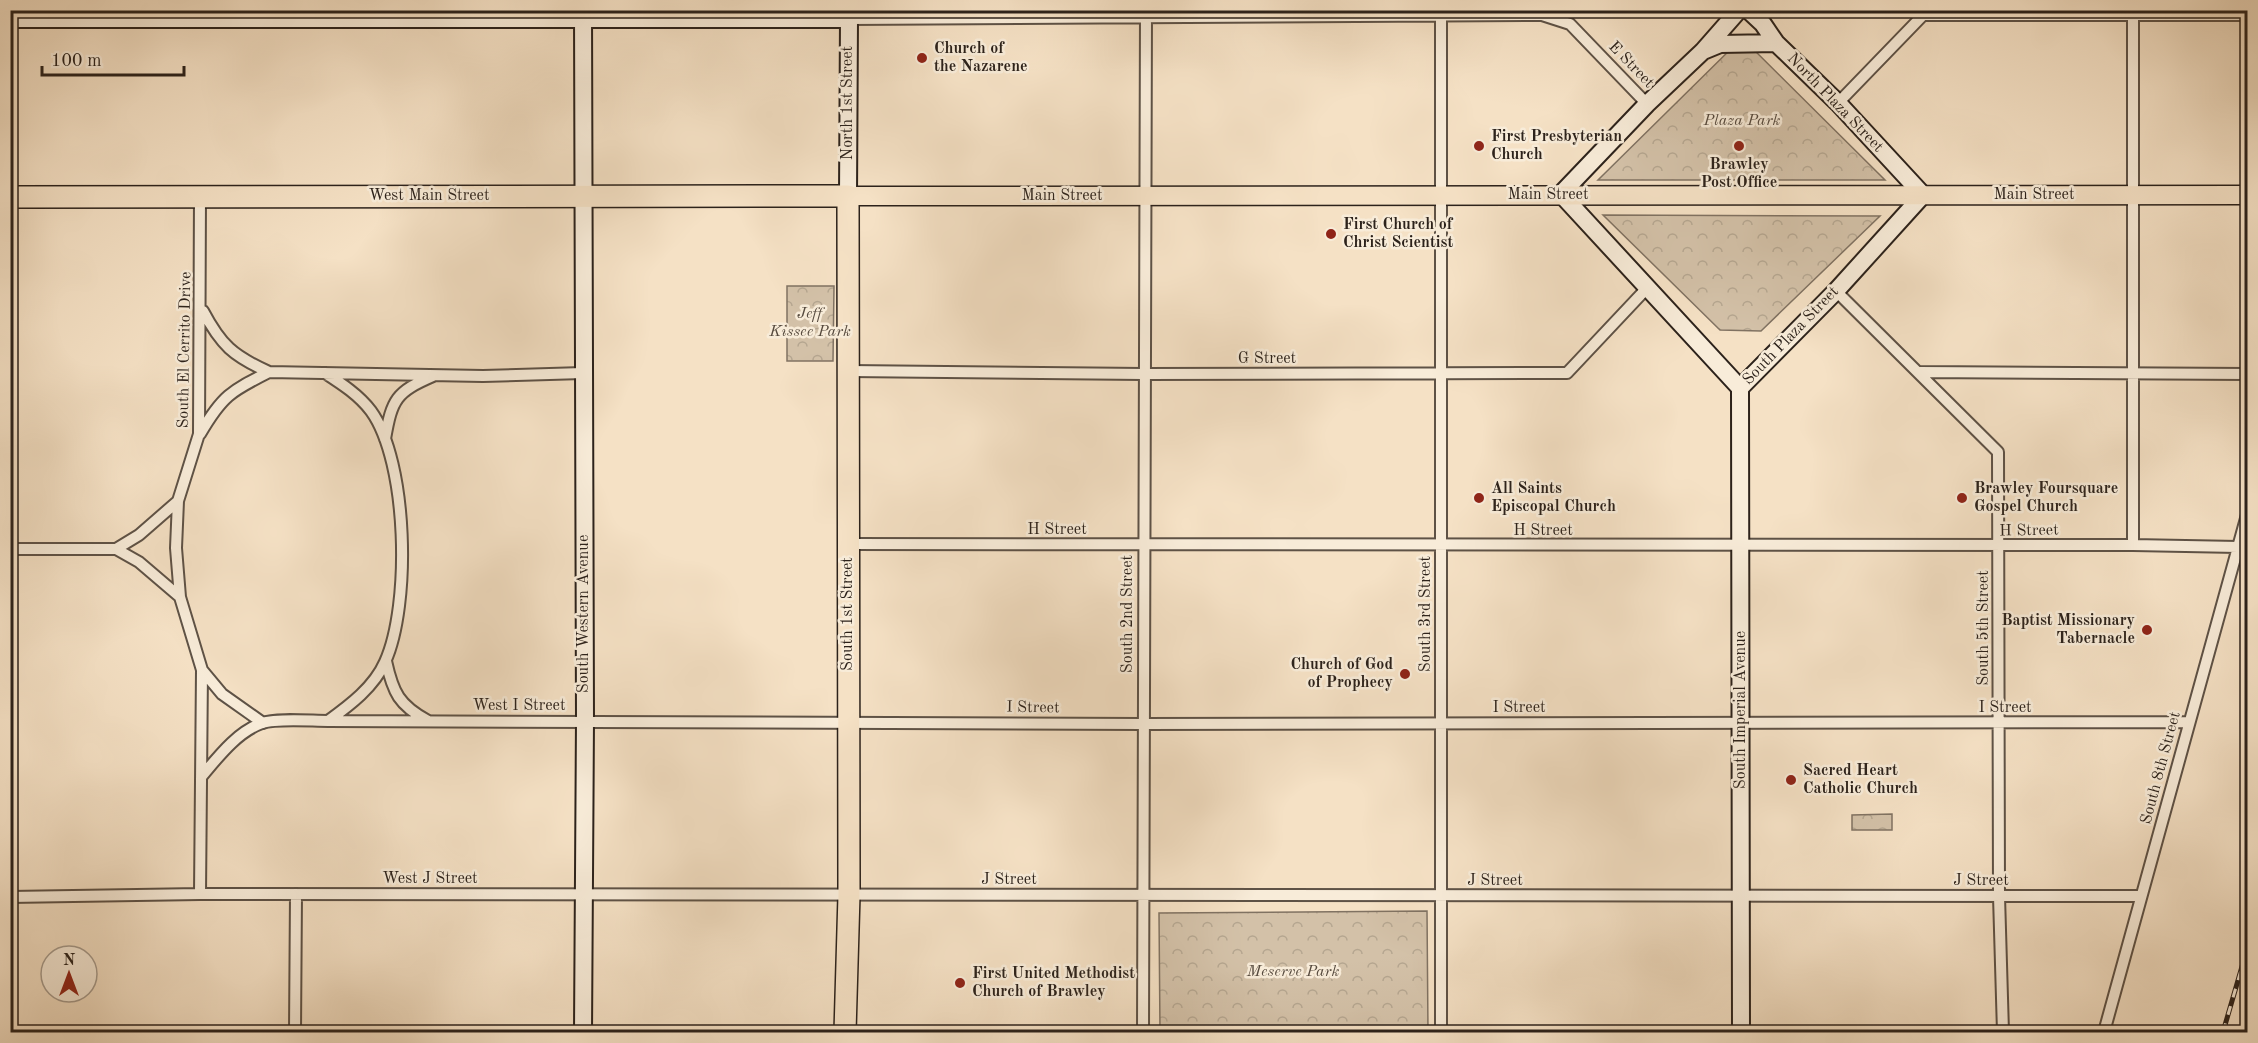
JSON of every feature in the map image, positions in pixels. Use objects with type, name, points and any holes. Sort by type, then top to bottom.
[{"type":"highway","name":"West Main Street","points":[[10,197],[848,196]]},
{"type":"highway","name":"South 1st Street","points":[[845,1032],[849,895],[848,196]]},
{"type":"main road","name":"Main Street","points":[[848,196],[2247,195]]},
{"type":"street","points":[[1561,194],[1647,104],[1703,51],[1739,10]]},
{"type":"street","name":"North Plaza Street","points":[[1748,10],[1763,24],[1776,43],[1838,103],[1923,195]]},
{"type":"street","points":[[1838,103],[1924,13],[2247,15]]},
{"type":"street","name":"South 2nd Street","points":[[1143,1032],[1143,374],[1146,14]]},
{"type":"street","name":"South 3rd Street","points":[[1441,14],[1443,373],[1441,1032]]},
{"type":"street","points":[[2133,14],[2133,545]]},
{"type":"street","name":"South Western Avenue","points":[[582,1032],[585,720],[583,15]]},
{"type":"street","points":[[10,19],[848,15]]},
{"type":"street","name":"E Street","points":[[848,15],[1542,15],[1570,24],[1647,104]]},
{"type":"street","name":"North 1st Street","points":[[848,15],[848,196]]},
{"type":"street","points":[[1703,51],[1720,44],[1776,43]]},
{"type":"street","name":"South Plaza Street","points":[[1561,194],[1740,388],[1836,291],[1923,195]]},
{"type":"street","name":"South El Cerrito Drive","points":[[200,196],[202,308],[199,434],[178,501],[176,548],[180,597],[202,670],[200,894]]},
{"type":"street","name":"G Street","points":[[849,371],[1143,374],[1567,373],[1648,286]]},
{"type":"street","name":"South 5th Street","points":[[1836,291],[1998,452],[1999,896],[2003,1032]]},
{"type":"street","points":[[202,308],[219,340],[247,363],[269,372],[583,373]]},
{"type":"street","points":[[199,434],[222,400],[240,387],[269,372]]},
{"type":"street","points":[[1920,372],[2247,374]]},
{"type":"street","points":[[325,373],[352,391],[371,412],[385,439],[401,517],[404,549],[402,592],[386,661],[365,690],[328,721]]},
{"type":"street","points":[[385,439],[390,414],[405,388],[436,374]]},
{"type":"street","name":"South Imperial Avenue","points":[[1740,388],[1741,1032]]},
{"type":"street","points":[[116,549],[139,535],[178,501]]},
{"type":"street","name":"South 8th Street","points":[[2104,1032],[2247,511]]},
{"type":"street","name":"H Street","points":[[848,544],[2238,547]]},
{"type":"street","points":[[10,549],[116,549],[139,562],[180,597]]},
{"type":"street","points":[[386,661],[391,688],[408,710],[429,721]]},
{"type":"street","points":[[202,670],[222,694],[263,723],[241,736],[220,754],[202,776]]},
{"type":"street","name":"West I Street","points":[[263,723],[585,720],[848,721]]},
{"type":"street","name":"I Street","points":[[848,721],[1143,724],[2189,722]]},
{"type":"street","name":"West J Street","points":[[10,897],[200,894],[849,895]]},
{"type":"street","points":[[295,1032],[296,894]]},
{"type":"street","name":"J Street","points":[[849,895],[2141,896]]},
{"type":"green space","name":"Plaza Park","points":[[1742,38],[1885,180],[1598,180]]},
{"type":"green space","points":[[1603,215],[1880,216],[1761,331],[1720,330]]},
{"type":"green space","name":"Jeff Kissee Park","points":[[787,286],[834,286],[833,361],[787,361]]},
{"type":"green space","points":[[1892,814],[1892,830],[1852,830],[1852,815]]},
{"type":"green space","name":"Meserve Park","points":[[1427,911],[1428,1032],[1160,1032],[1159,913]]},
{"type":"railway","points":[[2223,1032],[2248,946]]},
{"type":"place","name":"Church of the Nazarene","points":[[922,58]]},
{"type":"place","name":"First Presbyterian Church","points":[[1479,146]]},
{"type":"place","name":"Brawley Post Office","points":[[1739,146]]},
{"type":"place","name":"First Church of Christ Scientist","points":[[1331,234]]},
{"type":"place","name":"All Saints Episcopal Church","points":[[1479,498]]},
{"type":"place","name":"Brawley Foursquare Gospel Church","points":[[1962,498]]},
{"type":"place","name":"Baptist Missionary Tabernacle","points":[[2147,630]]},
{"type":"place","name":"Church of God of Prophecy","points":[[1405,674]]},
{"type":"place","name":"Sacred Heart Catholic Church","points":[[1791,780]]},
{"type":"place","name":"First United Methodist Church of Brawley","points":[[960,983]]}]
